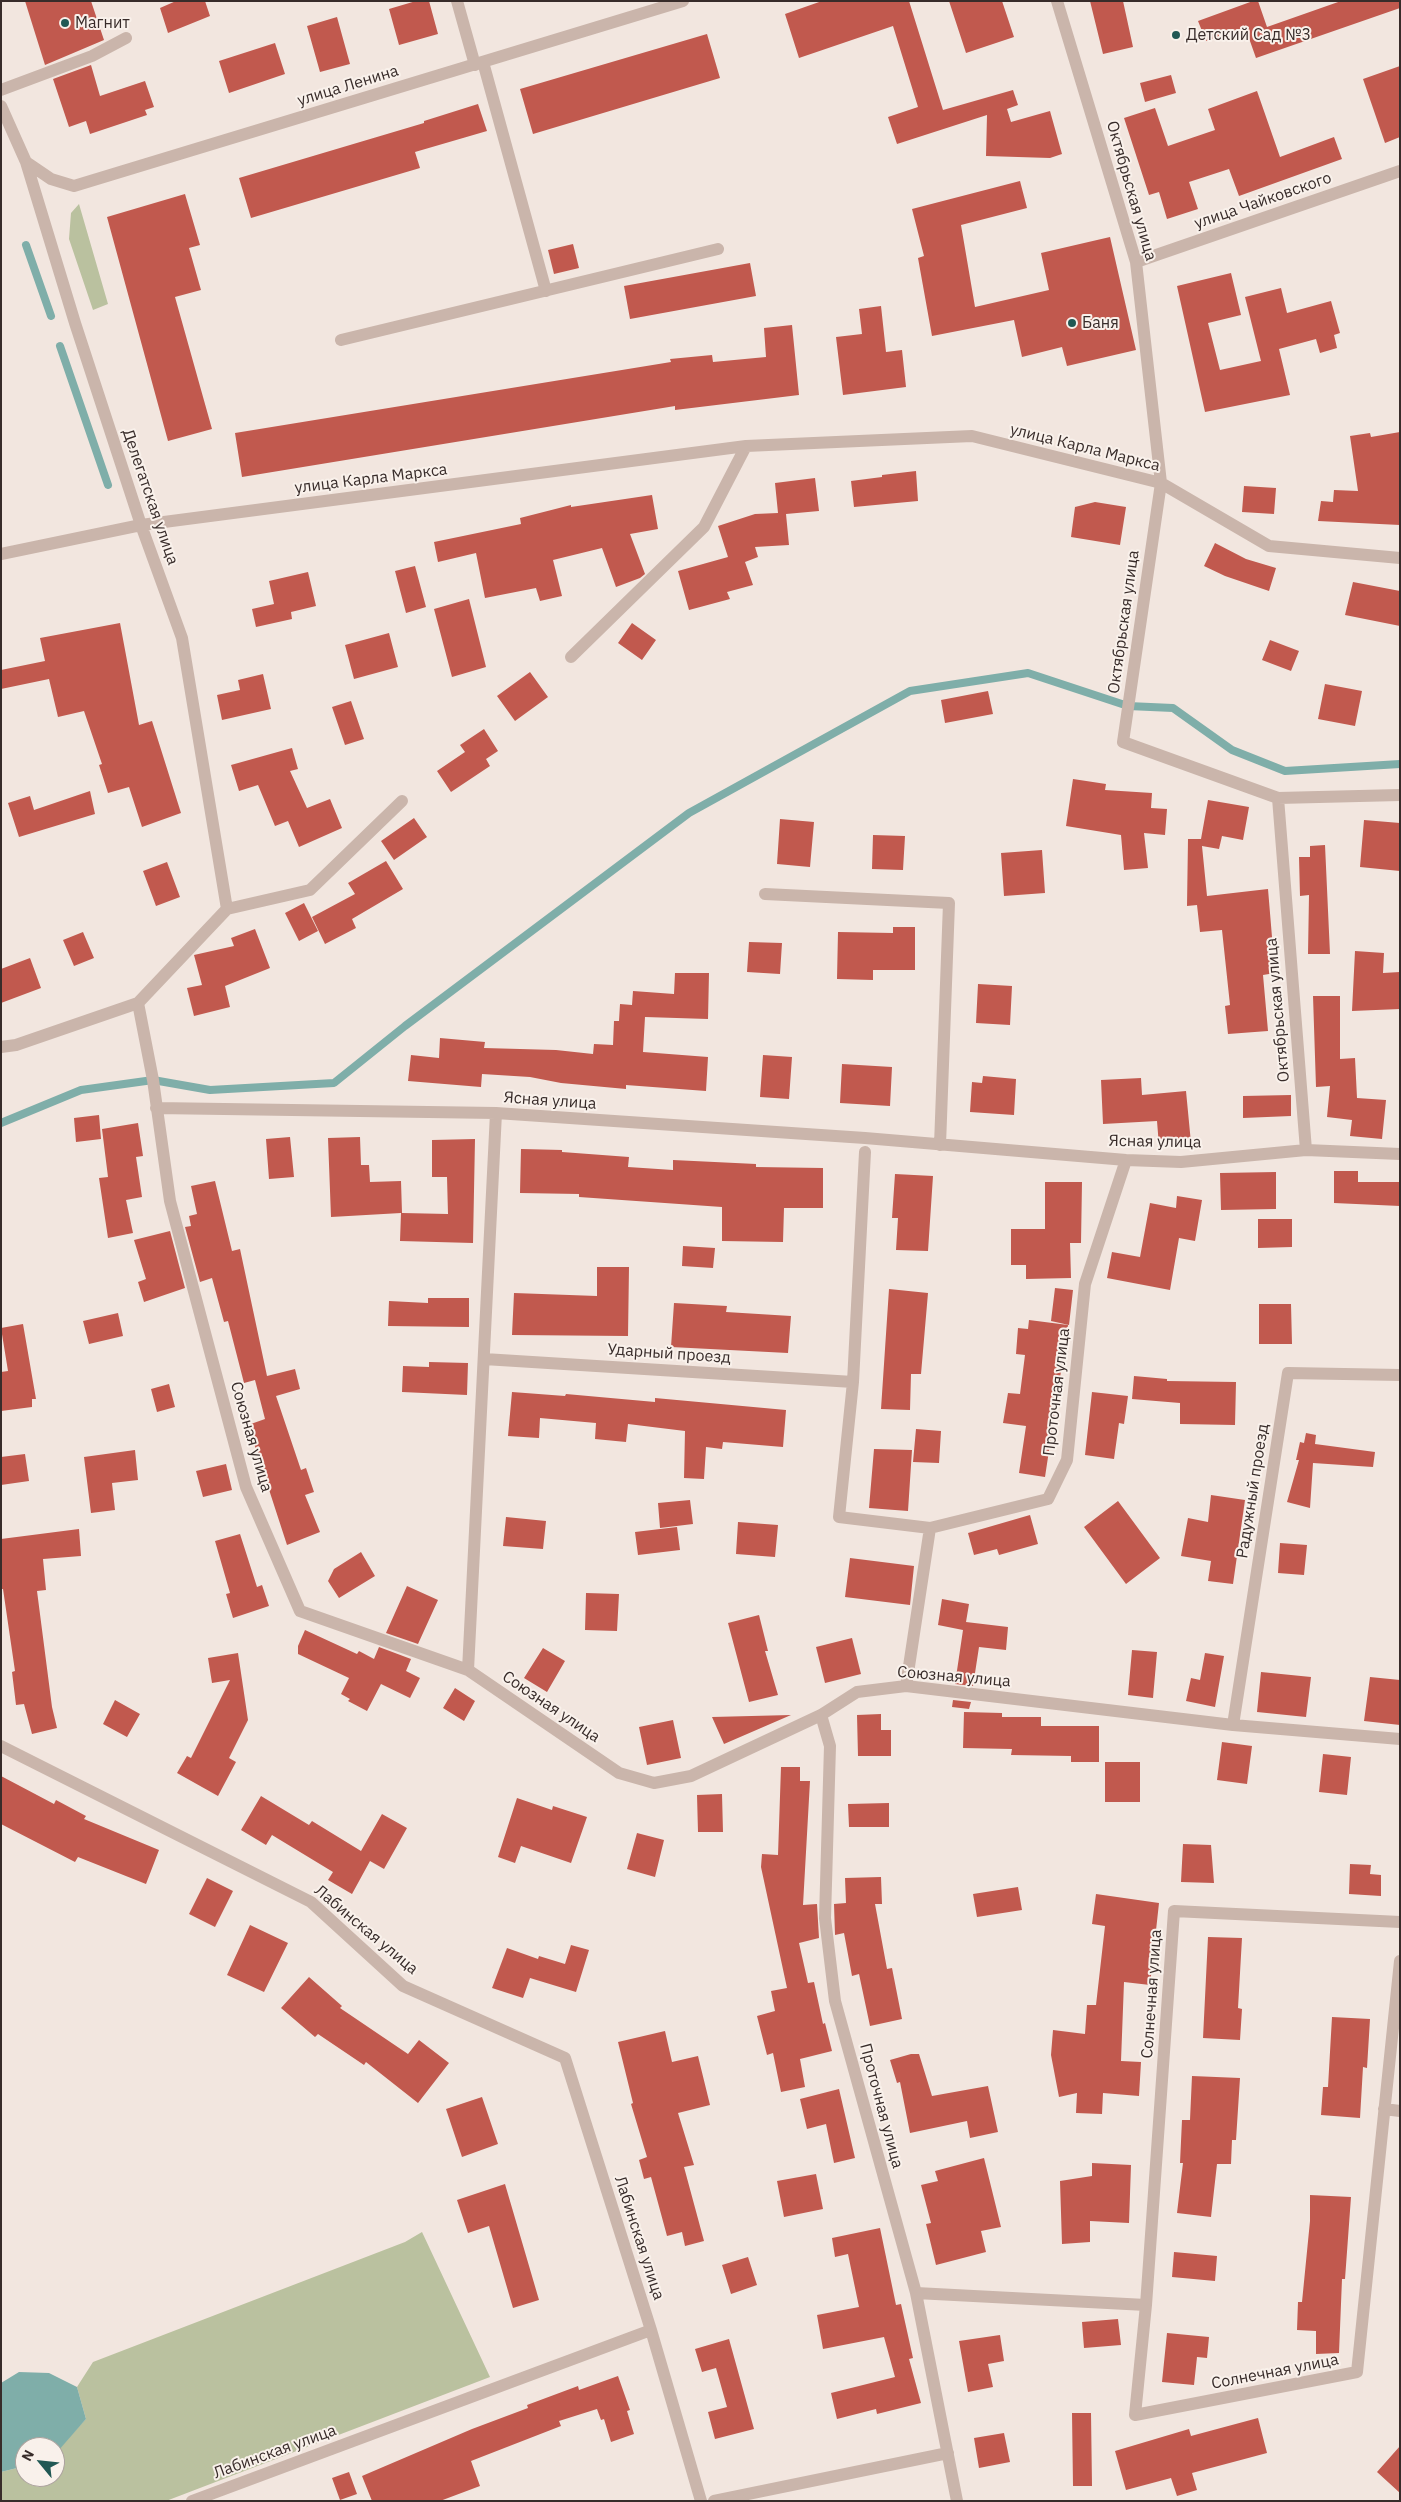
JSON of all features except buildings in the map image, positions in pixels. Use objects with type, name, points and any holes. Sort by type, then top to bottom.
[{"type":"street","points":[[457,1],[479,63],[546,291]]},
{"type":"street","name":"улица Ленина","points":[[26,162],[51,179],[74,186],[683,1]]},
{"type":"street","name":"Октябрьская улица","points":[[1057,1],[1136,262],[1161,483],[1123,742],[1278,798],[1306,1150]]},
{"type":"street","points":[[1,90],[92,56],[126,38]]},
{"type":"street","name":"Делегатская улица","points":[[1,106],[26,162],[75,323],[141,525],[182,638],[227,909]]},
{"type":"street","name":"улица Чайковского","points":[[1136,262],[1400,171]]},
{"type":"street","points":[[341,340],[718,250]]},
{"type":"street","name":"улица Карла Маркса","points":[[1,554],[141,525],[746,446],[972,436],[1161,483],[1269,546],[1400,558]]},
{"type":"street","points":[[571,657],[704,527],[746,446]]},
{"type":"street","points":[[1278,798],[1400,795]]},
{"type":"street","points":[[1,1047],[16,1045],[138,1003],[227,909],[310,890],[402,801]]},
{"type":"street","points":[[764,894],[949,903],[940,1145]]},
{"type":"street","name":"Союзная улица","points":[[138,1003],[170,1201],[246,1487],[300,1611],[468,1670],[619,1773],[654,1783],[690,1776],[822,1715],[857,1692],[906,1686],[1233,1725],[1400,1739]]},
{"type":"street","name":"Ясная улица","points":[[156,1108],[496,1113],[1126,1160],[1181,1162],[1306,1150],[1400,1154]]},
{"type":"street","points":[[468,1670],[496,1113]]},
{"type":"street","points":[[865,1152],[853,1382],[839,1516],[930,1528],[906,1686]]},
{"type":"street","name":"Проточная улица","points":[[930,1528],[1048,1499],[1067,1460],[1085,1284],[1126,1160]]},
{"type":"street","name":"Ударный проезд","points":[[484,1359],[853,1382]]},
{"type":"street","name":"Радужный проезд","points":[[1233,1725],[1288,1373],[1400,1375]]},
{"type":"street","name":"Проточная улица","points":[[822,1715],[830,1746],[825,1918],[836,2001],[916,2293],[957,2501]]},
{"type":"street","name":"Лабинская улица","points":[[1,1746],[311,1902],[403,1986],[565,2058],[652,2330],[701,2501]]},
{"type":"street","name":"Солнечная улица","points":[[1400,1922],[1174,1911],[1146,2305],[1135,2415],[1358,2372],[1400,1961]]},
{"type":"street","points":[[1384,2109],[1400,2111]]},
{"type":"street","points":[[916,2293],[1146,2305]]},
{"type":"street","name":"Лабинская улица","points":[[192,2501],[652,2330]]},
{"type":"street","points":[[714,2501],[948,2453]]},
{"type":"green space","points":[[79,204],[108,304],[93,310],[69,239],[71,213]]},
{"type":"green space","points":[[422,2232],[490,2377],[166,2501],[1,2501],[1,2472],[15,2468],[15,2487],[65,2487],[65,2441],[86,2419],[77,2387],[93,2362],[405,2242]]},
{"type":"water","points":[[19,2372],[49,2373],[77,2387],[86,2419],[65,2443],[65,2437],[15,2437],[15,2468],[1,2472],[1,2383]]},
{"type":"waterway","points":[[26,245],[51,316]]},
{"type":"waterway","points":[[60,346],[108,485]]},
{"type":"waterway","points":[[1,1123],[81,1090],[153,1080],[210,1090],[334,1083],[405,1026],[689,813],[910,691],[1028,673],[1128,706],[1173,708],[1232,750],[1285,771],[1400,764]]},
{"type":"place","name":"Магнит","points":[[65,23]]},
{"type":"place","name":"Детский Сад №3","points":[[1176,35]]},
{"type":"place","name":"Баня","points":[[1072,323]]}]
